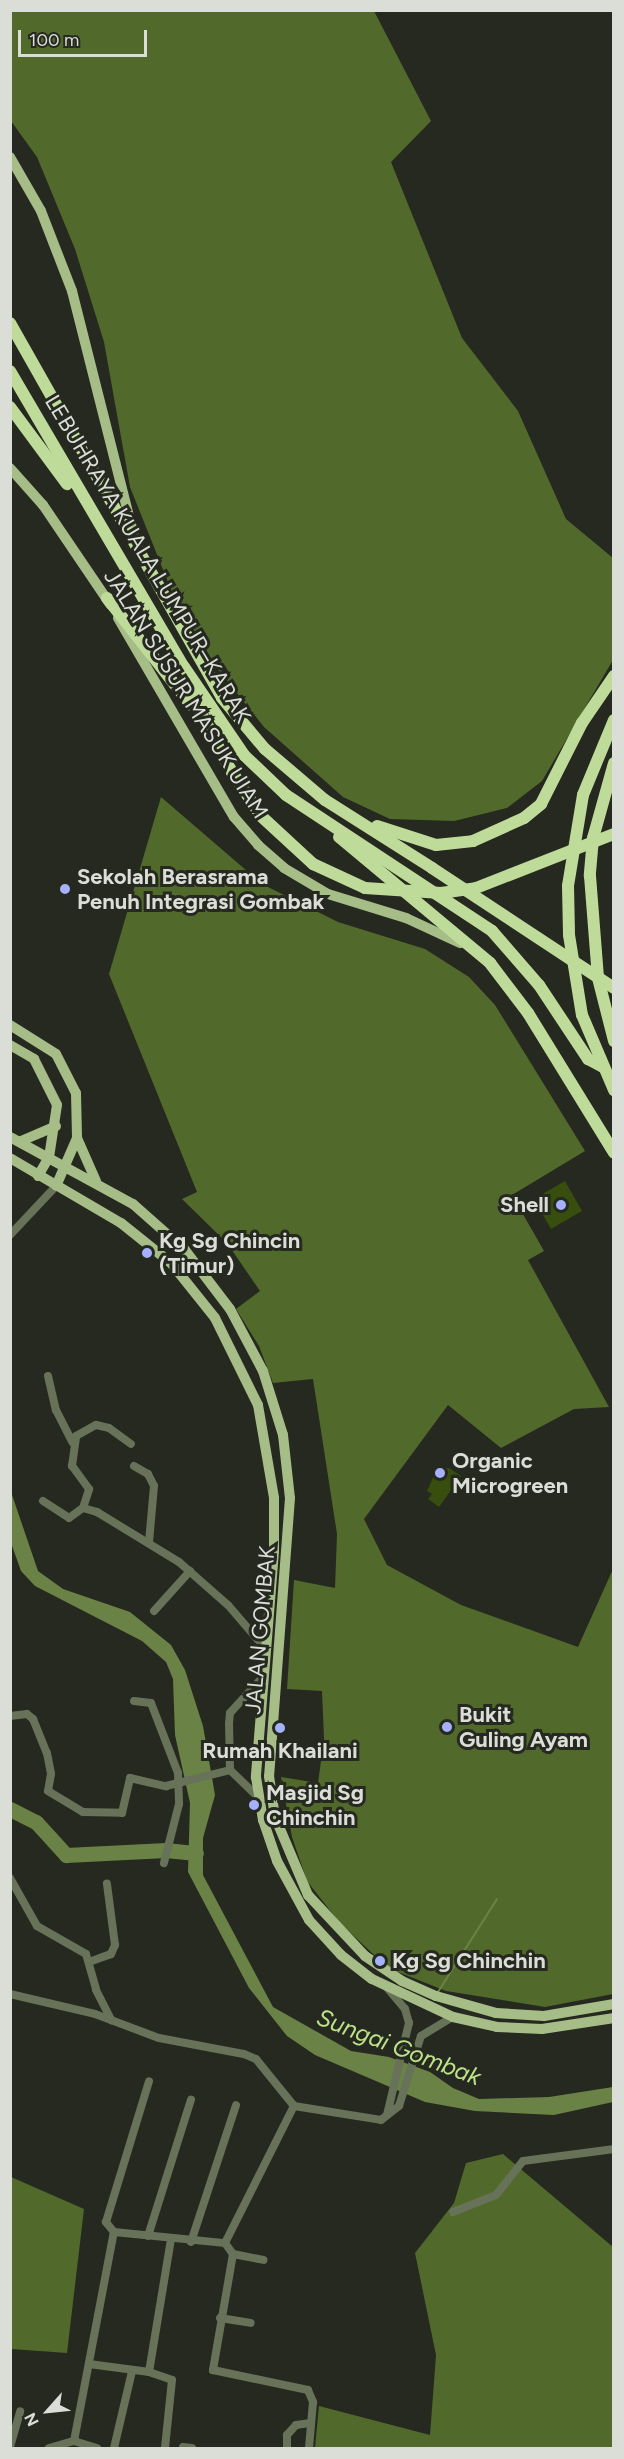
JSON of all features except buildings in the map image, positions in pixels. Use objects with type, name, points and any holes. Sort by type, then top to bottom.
[{"type":"highway","name":"LEBUHRAYA KUALA LUMPUR–KARAK","points":[[10,323],[222,698],[265,749],[325,800],[614,988]]},
{"type":"highway","name":"LEBUHRAYA KUALA LUMPUR–KARAK","points":[[10,371],[108,540],[213,711],[244,755],[286,795],[492,931],[539,985],[588,1059],[603,1067]]},
{"type":"highway","points":[[10,407],[108,540],[231,771]]},
{"type":"highway","points":[[107,598],[189,702],[261,816],[300,854],[338,877],[365,888],[414,894],[476,888],[614,834]]},
{"type":"highway","points":[[325,800],[400,836],[436,845],[472,841],[506,830],[541,804],[614,676]]},
{"type":"highway","points":[[614,720],[583,795],[568,886],[574,980],[603,1067],[614,1090]]},
{"type":"highway","points":[[614,763],[593,838],[590,876],[598,978],[614,1041]]},
{"type":"highway","points":[[286,795],[490,963],[528,1012],[614,1153]]},
{"type":"main road","points":[[10,157],[59,253],[139,554]]},
{"type":"main road","name":"JALAN SUSUR MASUK UIAM","points":[[10,468],[43,505],[107,598],[228,807],[258,845],[284,868],[328,894],[433,928],[490,963]]},
{"type":"main road","points":[[10,1025],[42,1041],[69,1074],[80,1108],[77,1138],[67,1166],[56,1186]]},
{"type":"main road","points":[[10,1045],[34,1059],[44,1073],[57,1105],[56,1126],[49,1157],[38,1176]]},
{"type":"main road","points":[[15,1139],[30,1141],[56,1126]]},
{"type":"main road","points":[[77,1138],[99,1185]]},
{"type":"main road","name":"JALAN GOMBAK","points":[[15,1139],[67,1166],[152,1220],[213,1284],[263,1371],[274,1402],[290,1498],[269,1776],[275,1817],[308,1895],[365,1956],[402,1981],[436,1995],[496,2013],[544,2016],[614,2004]]},
{"type":"main road","name":"JALAN GOMBAK","points":[[10,1158],[121,1223],[171,1263],[215,1318],[249,1384],[267,1437],[274,1498],[265,1648],[256,1743],[258,1797],[277,1861],[309,1920],[341,1955],[388,1989],[453,2017],[497,2027],[542,2030],[614,2018]]},
{"type":"street","points":[[10,1235],[56,1186]]},
{"type":"street","points":[[43,1501],[69,1518],[83,1508],[89,1489],[72,1466],[72,1442],[56,1410],[48,1376]]},
{"type":"street","points":[[72,1442],[96,1425],[109,1428],[131,1444]]},
{"type":"street","points":[[134,1466],[148,1474],[154,1486],[149,1542]]},
{"type":"street","points":[[83,1508],[149,1542],[190,1571],[228,1605],[265,1648]]},
{"type":"street","points":[[154,1611],[190,1571]]},
{"type":"street","points":[[258,1797],[230,1770],[230,1713],[262,1678]]},
{"type":"street","points":[[134,1701],[151,1703],[180,1782],[179,1804],[164,1860]]},
{"type":"street","points":[[10,1716],[27,1714],[33,1719],[47,1753],[51,1774],[48,1791],[83,1812],[122,1813],[130,1778],[166,1786],[218,1771],[230,1770]]},
{"type":"street","points":[[10,1878],[38,1926],[77,1946],[89,1962],[96,1990],[111,2020]]},
{"type":"street","points":[[89,1962],[111,1954],[115,1945],[107,1884]]},
{"type":"street","points":[[387,2115],[387,2102],[402,2053],[408,2017],[388,1989]]},
{"type":"street","points":[[10,1994],[111,2020],[159,2038],[256,2059],[294,2106],[381,2120],[399,2106],[414,2055],[425,2030],[453,2017]]},
{"type":"street","points":[[149,2081],[106,2222],[114,2232],[191,2242],[225,2243]]},
{"type":"street","points":[[148,2236],[191,2100]]},
{"type":"street","points":[[191,2242],[236,2105]]},
{"type":"street","points":[[225,2243],[294,2106]]},
{"type":"street","points":[[453,2212],[496,2195],[523,2161],[614,2149]]},
{"type":"street","points":[[74,2441],[114,2232]]},
{"type":"street","points":[[149,2372],[171,2239]]},
{"type":"street","points":[[225,2243],[233,2254],[263,2260]]},
{"type":"street","points":[[233,2254],[220,2318],[213,2370],[308,2390],[311,2423],[309,2448]]},
{"type":"street","points":[[220,2318],[251,2323]]},
{"type":"street","points":[[89,2364],[149,2372],[172,2380],[165,2448]]},
{"type":"street","points":[[114,2448],[132,2371]]},
{"type":"street","points":[[10,2447],[20,2410]]},
{"type":"street","points":[[287,2448],[286,2435],[296,2426],[311,2423]]},
{"type":"street","points":[[49,2448],[74,2441],[97,2448]]},
{"type":"shaded area","points":[[10,11],[374,11],[431,121],[391,162],[462,338],[518,411],[566,519],[613,558],[613,660],[542,781],[507,808],[454,821],[390,819],[343,797],[264,727],[216,667],[174,597],[130,487],[104,342],[75,249],[37,157],[11,121]]},
{"type":"shaded area","points":[[161,797],[262,884],[338,922],[425,949],[469,977],[495,1005],[585,1151],[512,1195],[544,1251],[528,1260],[609,1407],[574,1409],[501,1448],[448,1405],[364,1519],[387,1565],[461,1605],[578,1647],[613,1569],[613,1994],[545,2007],[446,1991],[388,1968],[339,1922],[307,1881],[292,1837],[281,1777],[318,1783],[324,1739],[322,1691],[287,1689],[294,1580],[335,1588],[337,1534],[313,1379],[273,1383],[259,1346],[236,1309],[260,1291],[227,1243],[182,1199],[197,1192],[109,974]]},
{"type":"shaded area","name":"Sungai Gombak","points":[[10,1489],[38,1571],[63,1589],[130,1612],[171,1645],[185,1670],[203,1726],[215,1795],[203,1838],[203,1875],[273,2007],[351,2051],[389,2057],[430,2072],[453,2088],[479,2099],[549,2097],[613,2087],[613,2102],[554,2115],[475,2111],[425,2102],[315,2055],[287,2036],[249,1988],[188,1872],[190,1803],[175,1735],[173,1679],[166,1662],[142,1641],[35,1586],[21,1571],[11,1543]]},
{"type":"shaded area","points":[[503,2154],[613,2247],[613,2448],[315,2448],[319,2406],[430,2435],[436,2355],[415,2253],[454,2203],[466,2163]]},
{"type":"shaded area","points":[[11,2177],[84,2209],[67,2353],[11,2349]]},
{"type":"waterway","points":[[10,1809],[36,1822],[66,1855],[166,1850],[196,1853]]},
{"type":"waterway","points":[[438,1992],[497,1899]]},
{"type":"place","name":"Sekolah Berasrama Penuh Integrasi Gombak","points":[[65,889]]},
{"type":"place","name":"Shell","points":[[561,1205]]},
{"type":"place","name":"Kg Sg Chincin (Timur)","points":[[147,1253]]},
{"type":"place","name":"Organic Microgreen","points":[[440,1473]]},
{"type":"place","name":"Bukit Guling Ayam","points":[[447,1727]]},
{"type":"place","name":"Rumah Khailani","points":[[280,1728]]},
{"type":"place","name":"Masjid Sg Chinchin","points":[[254,1805]]},
{"type":"place","name":"Kg Sg Chinchin","points":[[380,1961]]}]
